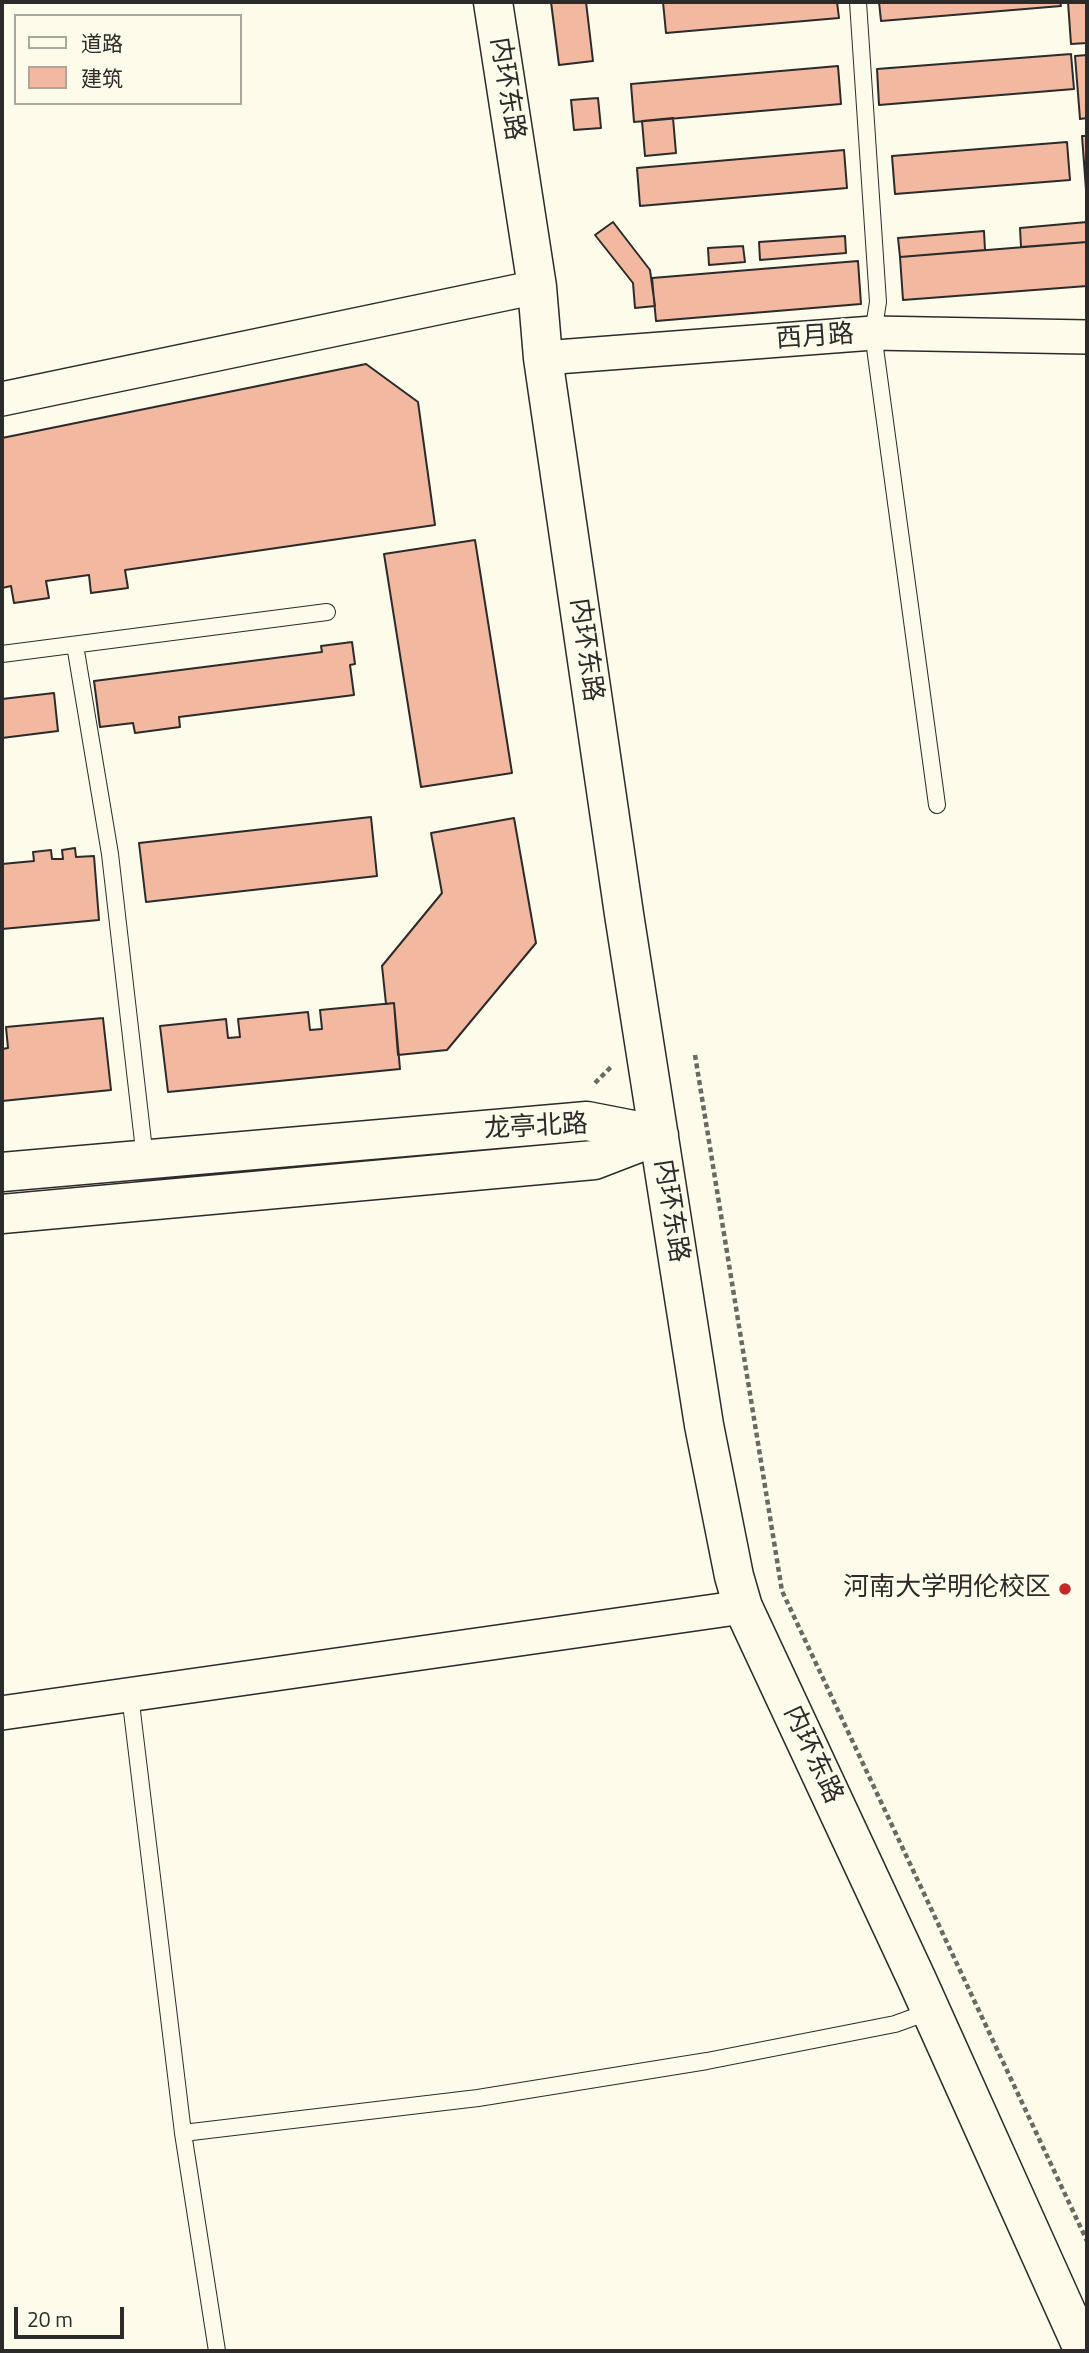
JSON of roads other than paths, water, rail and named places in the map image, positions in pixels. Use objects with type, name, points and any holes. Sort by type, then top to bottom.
[{"type":"street","name":"内环东路","points":[[493,2],[537,287],[543,358],[624,914],[704,1425],[734,1576],[743,1607],[1084,2351]]},
{"type":"street","points":[[2,399],[537,287]]},
{"type":"street","name":"西月路","points":[[543,358],[873,333],[1087,337]]},
{"type":"street","name":"龙亭北路","points":[[2,1172],[587,1121],[659,1135]]},
{"type":"street","name":"龙亭北路","points":[[2,1214],[594,1160],[659,1135]]},
{"type":"street","points":[[2,1713],[743,1607]]},
{"type":"lane","points":[[858,2],[878,302],[873,333],[937,805]]},
{"type":"lane","points":[[2,654],[327,612]]},
{"type":"lane","points":[[75,645],[110,854],[145,1160]]},
{"type":"lane","points":[[130,1695],[183,2133],[217,2351]]},
{"type":"lane","points":[[183,2133],[478,2098],[707,2062],[895,2024],[930,2011]]},
{"type":"place","name":"河南大学明伦校区","points":[[1065,1589]]}]
